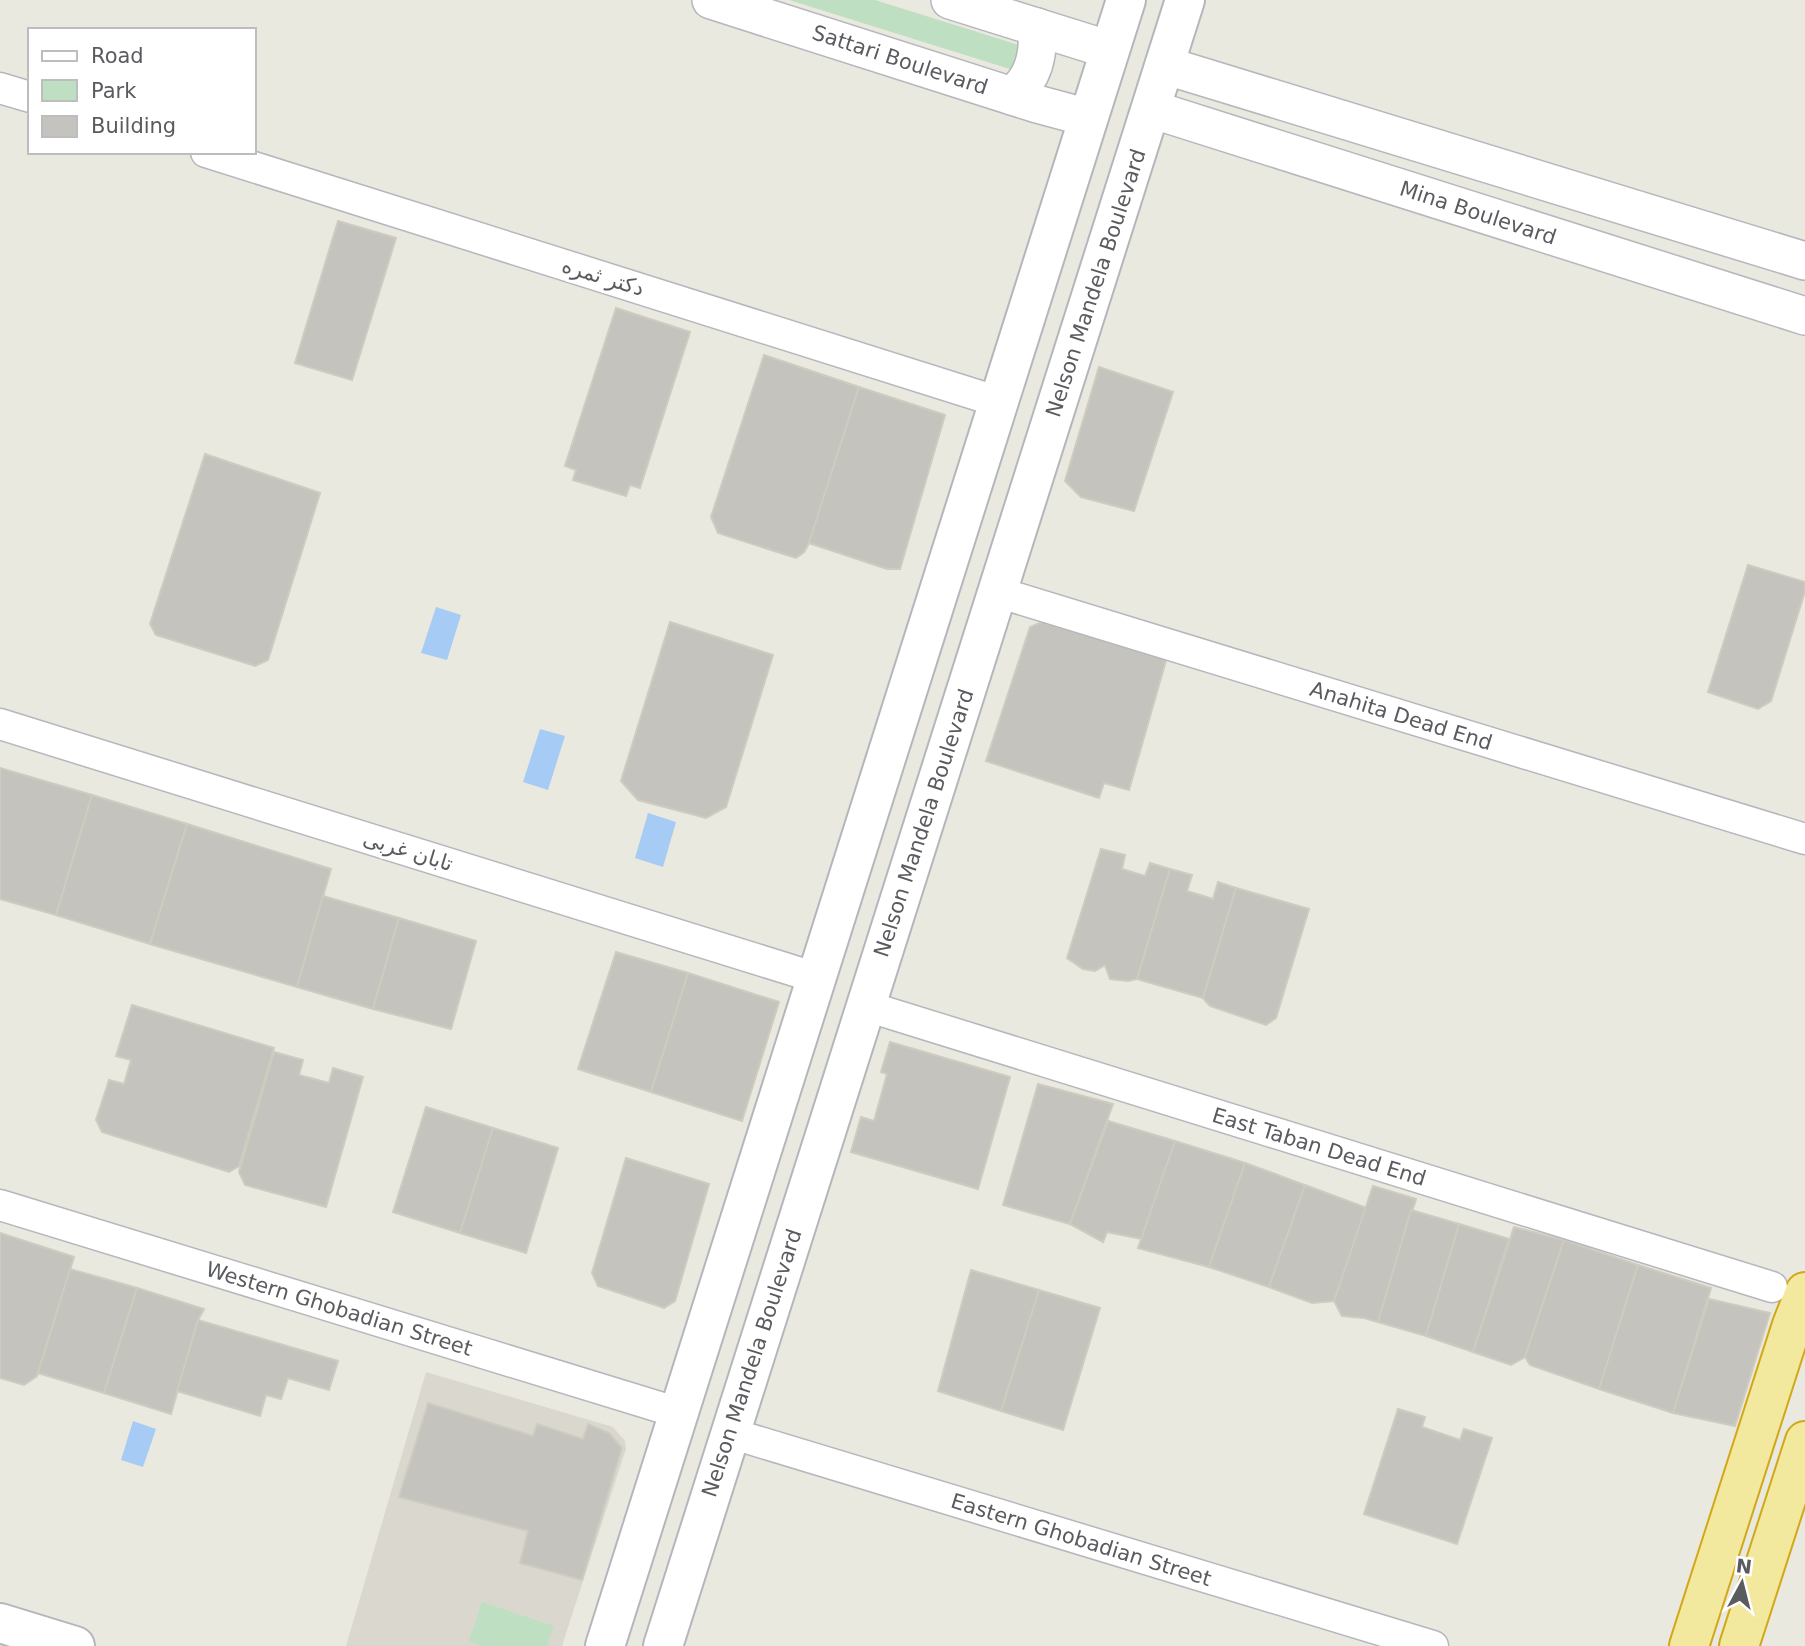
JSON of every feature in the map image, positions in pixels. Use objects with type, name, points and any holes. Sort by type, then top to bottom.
[{"type":"highway","points":[[1689,1646],[1792,1325],[1788,1290]]},
{"type":"highway","points":[[1740,1646],[1805,1441]]},
{"type":"main road","points":[[605,1646],[1126,0]]},
{"type":"main road","name":"Nelson Mandela Boulevard","points":[[663,1646],[1185,0]]},
{"type":"main road","points":[[0,1623],[75,1646]]},
{"type":"street","name":"Sattari Boulevard","points":[[711,0],[1089,118]]},
{"type":"street","points":[[950,0],[1110,50]]},
{"type":"street","points":[[1012,96],[1022,87],[1033,70],[1038,48],[1037,27]]},
{"type":"street","points":[[1164,65],[1805,261]]},
{"type":"street","points":[[1199,125],[1199,108],[1214,81]]},
{"type":"street","points":[[0,88],[28,96]]},
{"type":"street","name":"Mina Boulevard","points":[[1151,109],[1805,316]]},
{"type":"street","name":"دکتر ثمره","points":[[212,154],[999,402]]},
{"type":"street","name":"Anahita Dead End","points":[[997,592],[1805,839]]},
{"type":"street","name":"تابان غربی","points":[[0,724],[817,978]]},
{"type":"street","name":"East Taban Dead End","points":[[866,1006],[1788,1290]]},
{"type":"street","name":"Western Ghobadian Street","points":[[0,1205],[679,1413]]},
{"type":"street","name":"Eastern Ghobadian Street","points":[[730,1433],[1433,1646]]},
{"type":"shaded area","points":[[426,1372],[613,1427],[625,1441],[626,1449],[562,1646],[346,1646]]},
{"type":"green space","points":[[789,0],[875,0],[1022,46],[1013,70]]},
{"type":"green space","points":[[482,1602],[554,1626],[547,1646],[483,1646],[469,1641]]},
{"type":"water","points":[[436,607],[461,615],[447,660],[421,653]]},
{"type":"water","points":[[540,729],[565,736],[548,790],[523,782]]},
{"type":"water","points":[[648,813],[676,822],[663,867],[635,858]]},
{"type":"water","points":[[133,1421],[156,1429],[143,1467],[121,1460]]},
{"type":"building","points":[[338,221],[396,238],[352,380],[295,363]]},
{"type":"building","points":[[616,308],[690,332],[640,488],[630,485],[626,496],[573,480],[576,470],[565,466]]},
{"type":"building","points":[[764,355],[859,387],[809,543],[804,552],[796,558],[718,533],[711,517]]},
{"type":"building","points":[[1099,367],[1173,392],[1134,511],[1081,497],[1065,481]]},
{"type":"building","points":[[859,387],[945,415],[900,569],[887,569],[809,543]]},
{"type":"building","points":[[205,454],[320,493],[268,660],[255,666],[156,635],[150,624]]},
{"type":"building","points":[[1748,565],[1805,582],[1805,591],[1771,701],[1758,709],[1708,692]]},
{"type":"building","points":[[1047,620],[1167,657],[1129,790],[1104,783],[1099,798],[986,761],[1030,627]]},
{"type":"building","points":[[670,622],[773,655],[726,807],[706,818],[638,800],[621,781]]},
{"type":"building","points":[[0,768],[92,795],[56,915],[0,899]]},
{"type":"building","points":[[92,795],[187,824],[150,944],[56,915]]},
{"type":"building","points":[[187,824],[331,869],[297,987],[150,944]]},
{"type":"building","points":[[1101,849],[1125,855],[1122,869],[1145,876],[1150,863],[1170,869],[1137,979],[1110,979],[1105,965],[1095,971],[1083,969],[1067,958]]},
{"type":"building","points":[[1170,869],[1192,875],[1187,891],[1213,899],[1218,882],[1236,888],[1203,998],[1137,979]]},
{"type":"building","points":[[1236,888],[1309,909],[1276,1018],[1266,1025],[1210,1006],[1203,998]]},
{"type":"building","points":[[323,896],[399,918],[373,1009],[297,987]]},
{"type":"building","points":[[399,918],[476,941],[451,1029],[373,1009]]},
{"type":"building","points":[[616,952],[688,973],[651,1092],[578,1069]]},
{"type":"building","points":[[688,973],[779,1002],[742,1121],[651,1092]]},
{"type":"building","points":[[132,1005],[274,1048],[239,1166],[229,1172],[102,1132],[96,1120],[109,1080],[124,1084],[131,1060],[116,1056]]},
{"type":"building","points":[[890,1042],[1010,1077],[978,1189],[851,1152],[861,1117],[874,1121],[887,1074],[881,1072]]},
{"type":"building","points":[[274,1052],[303,1060],[299,1075],[329,1083],[333,1068],[363,1077],[326,1207],[245,1185],[239,1172]]},
{"type":"building","points":[[1038,1084],[1113,1104],[1070,1224],[1003,1205]]},
{"type":"building","points":[[426,1107],[493,1128],[460,1233],[393,1212]]},
{"type":"building","points":[[1108,1121],[1175,1141],[1142,1239],[1107,1232],[1103,1242],[1070,1224]]},
{"type":"building","points":[[493,1128],[558,1148],[526,1253],[460,1233]]},
{"type":"building","points":[[1175,1141],[1245,1163],[1209,1267],[1138,1248]]},
{"type":"building","points":[[626,1158],[709,1184],[675,1301],[664,1308],[598,1286],[592,1273]]},
{"type":"building","points":[[1245,1163],[1305,1185],[1269,1287],[1209,1267]]},
{"type":"building","points":[[1305,1185],[1367,1208],[1334,1301],[1312,1303],[1269,1287]]},
{"type":"building","points":[[1373,1186],[1416,1199],[1378,1322],[1342,1316],[1334,1301]]},
{"type":"building","points":[[1411,1210],[1459,1224],[1426,1336],[1378,1322]]},
{"type":"building","points":[[1459,1224],[1509,1239],[1473,1352],[1426,1336]]},
{"type":"building","points":[[1514,1227],[1564,1240],[1525,1357],[1511,1365],[1473,1352]]},
{"type":"building","points":[[0,1233],[74,1257],[37,1376],[24,1385],[0,1378]]},
{"type":"building","points":[[1564,1240],[1638,1265],[1599,1389],[1530,1365],[1525,1357]]},
{"type":"building","points":[[1638,1265],[1711,1288],[1673,1413],[1599,1389]]},
{"type":"building","points":[[70,1269],[137,1288],[104,1393],[38,1373]]},
{"type":"building","points":[[971,1270],[1039,1290],[1001,1411],[938,1391]]},
{"type":"building","points":[[137,1288],[204,1309],[198,1320],[171,1414],[104,1393]]},
{"type":"building","points":[[1039,1290],[1100,1308],[1063,1430],[1001,1411]]},
{"type":"building","points":[[1709,1299],[1770,1313],[1735,1426],[1673,1413]]},
{"type":"building","points":[[198,1320],[338,1361],[329,1390],[288,1378],[281,1399],[266,1395],[260,1416],[177,1391]]},
{"type":"building","points":[[428,1403],[533,1436],[537,1424],[583,1439],[588,1424],[609,1433],[622,1448],[582,1580],[520,1563],[528,1531],[399,1497]]},
{"type":"building","points":[[1398,1409],[1425,1417],[1422,1427],[1460,1440],[1464,1429],[1492,1438],[1457,1544],[1364,1514]]}]
